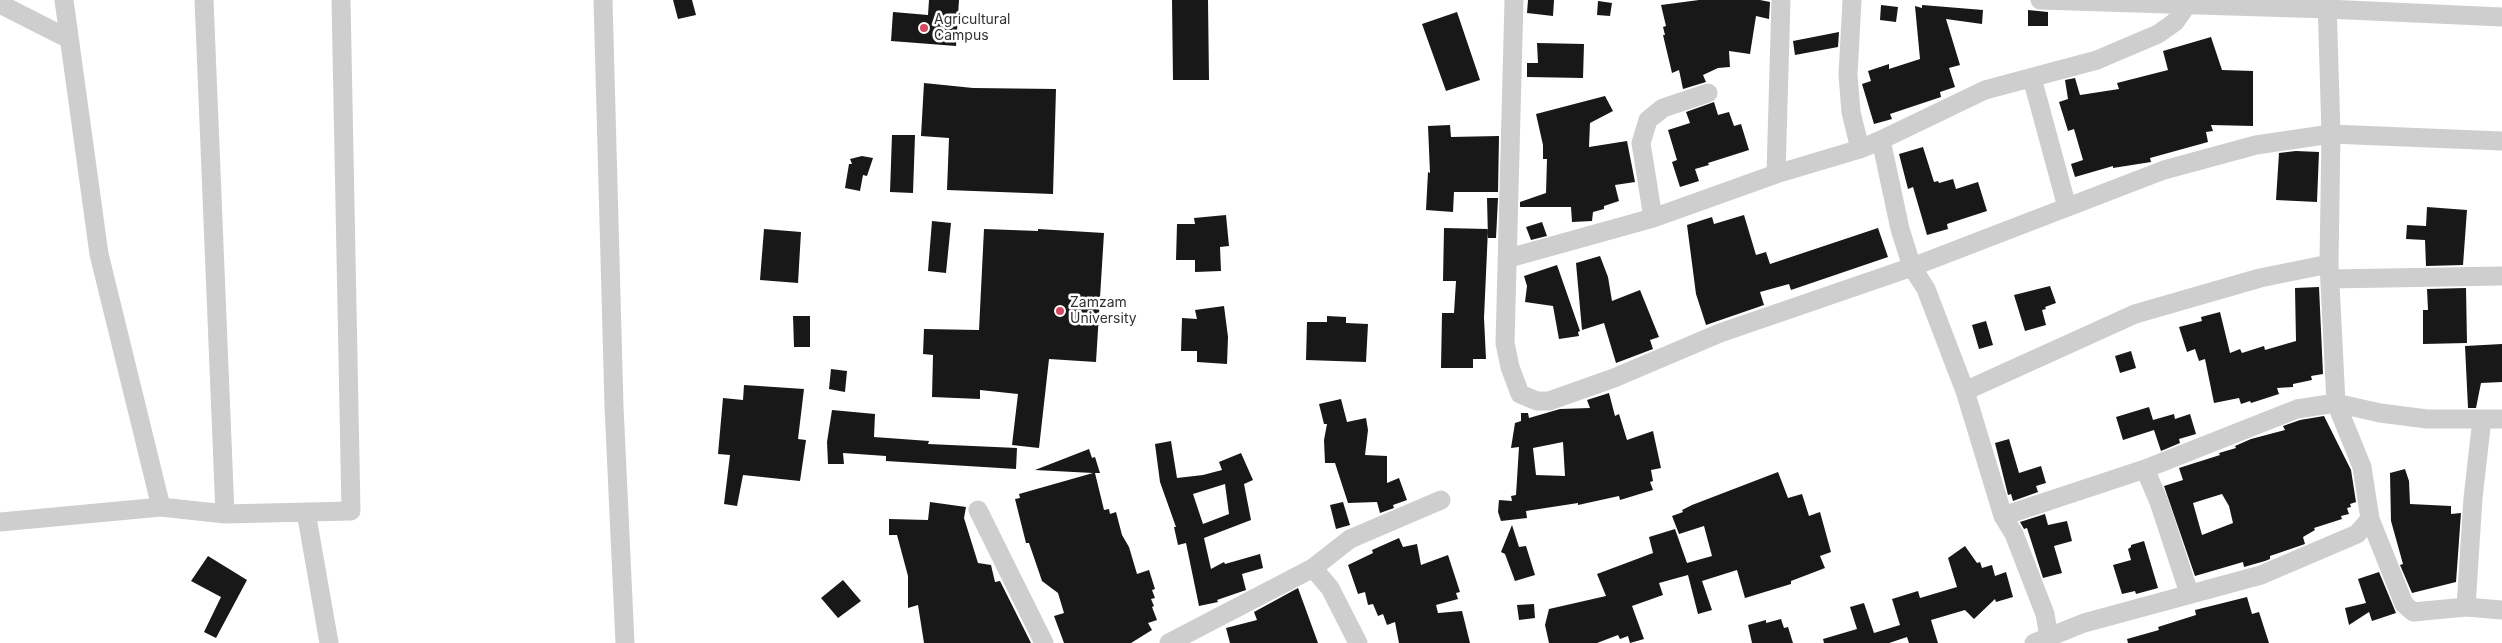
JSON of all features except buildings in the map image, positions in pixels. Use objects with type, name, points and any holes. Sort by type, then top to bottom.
[{"type":"street","points":[[64,0],[99,254],[161,507]]},
{"type":"street","points":[[204,0],[225,514]]},
{"type":"street","points":[[0,522],[161,507],[225,514],[351,511],[341,0]]},
{"type":"street","points":[[603,0],[614,406],[625,643]]},
{"type":"street","points":[[1514,0],[1509,258],[1505,343],[1510,367],[1520,394],[1537,401],[1549,401],[1614,378],[1720,333],[1912,267],[2164,170],[2256,145],[2331,134],[2502,141]]},
{"type":"street","points":[[1776,174],[1781,0]]},
{"type":"street","points":[[1852,0],[1848,75],[1851,112],[1860,149]]},
{"type":"street","points":[[2040,0],[2148,2],[2186,6],[2327,4],[2502,17]]},
{"type":"street","points":[[0,4],[69,40]]},
{"type":"street","points":[[2327,4],[2331,134],[2329,271],[2336,403],[2362,467],[2370,519],[2404,604],[2413,612],[2466,607],[2502,610]]},
{"type":"street","points":[[1509,258],[1653,218],[1776,174],[1860,149],[1985,90],[2097,60],[2158,34],[2175,22],[2186,6]]},
{"type":"street","points":[[2032,78],[2067,207]]},
{"type":"street","points":[[1653,218],[1641,143],[1648,120],[1663,108],[1708,93]]},
{"type":"street","points":[[1881,140],[1900,229],[1912,267],[1926,289],[1965,391],[2003,516],[2014,534],[2045,614],[2044,640],[2189,594],[2261,575],[2357,534],[2370,519]]},
{"type":"street","points":[[1965,391],[2135,314],[2260,278],[2329,271],[2502,276]]},
{"type":"street","points":[[2003,516],[2144,469],[2297,409],[2336,403],[2380,413],[2427,419],[2502,419]]},
{"type":"street","points":[[2466,607],[2473,498],[2482,419]]},
{"type":"street","points":[[2144,469],[2159,502],[2189,594]]},
{"type":"street","points":[[1169,643],[1313,568],[1350,538],[1441,500]]},
{"type":"street","points":[[978,510],[1044,643]]},
{"type":"street","points":[[306,512],[330,643]]},
{"type":"street","points":[[1313,568],[1330,588],[1358,643]]},
{"type":"place","name":"Agricultural Campus","points":[[924,28]]},
{"type":"place","name":"Zamzam University","points":[[1060,311]]}]
